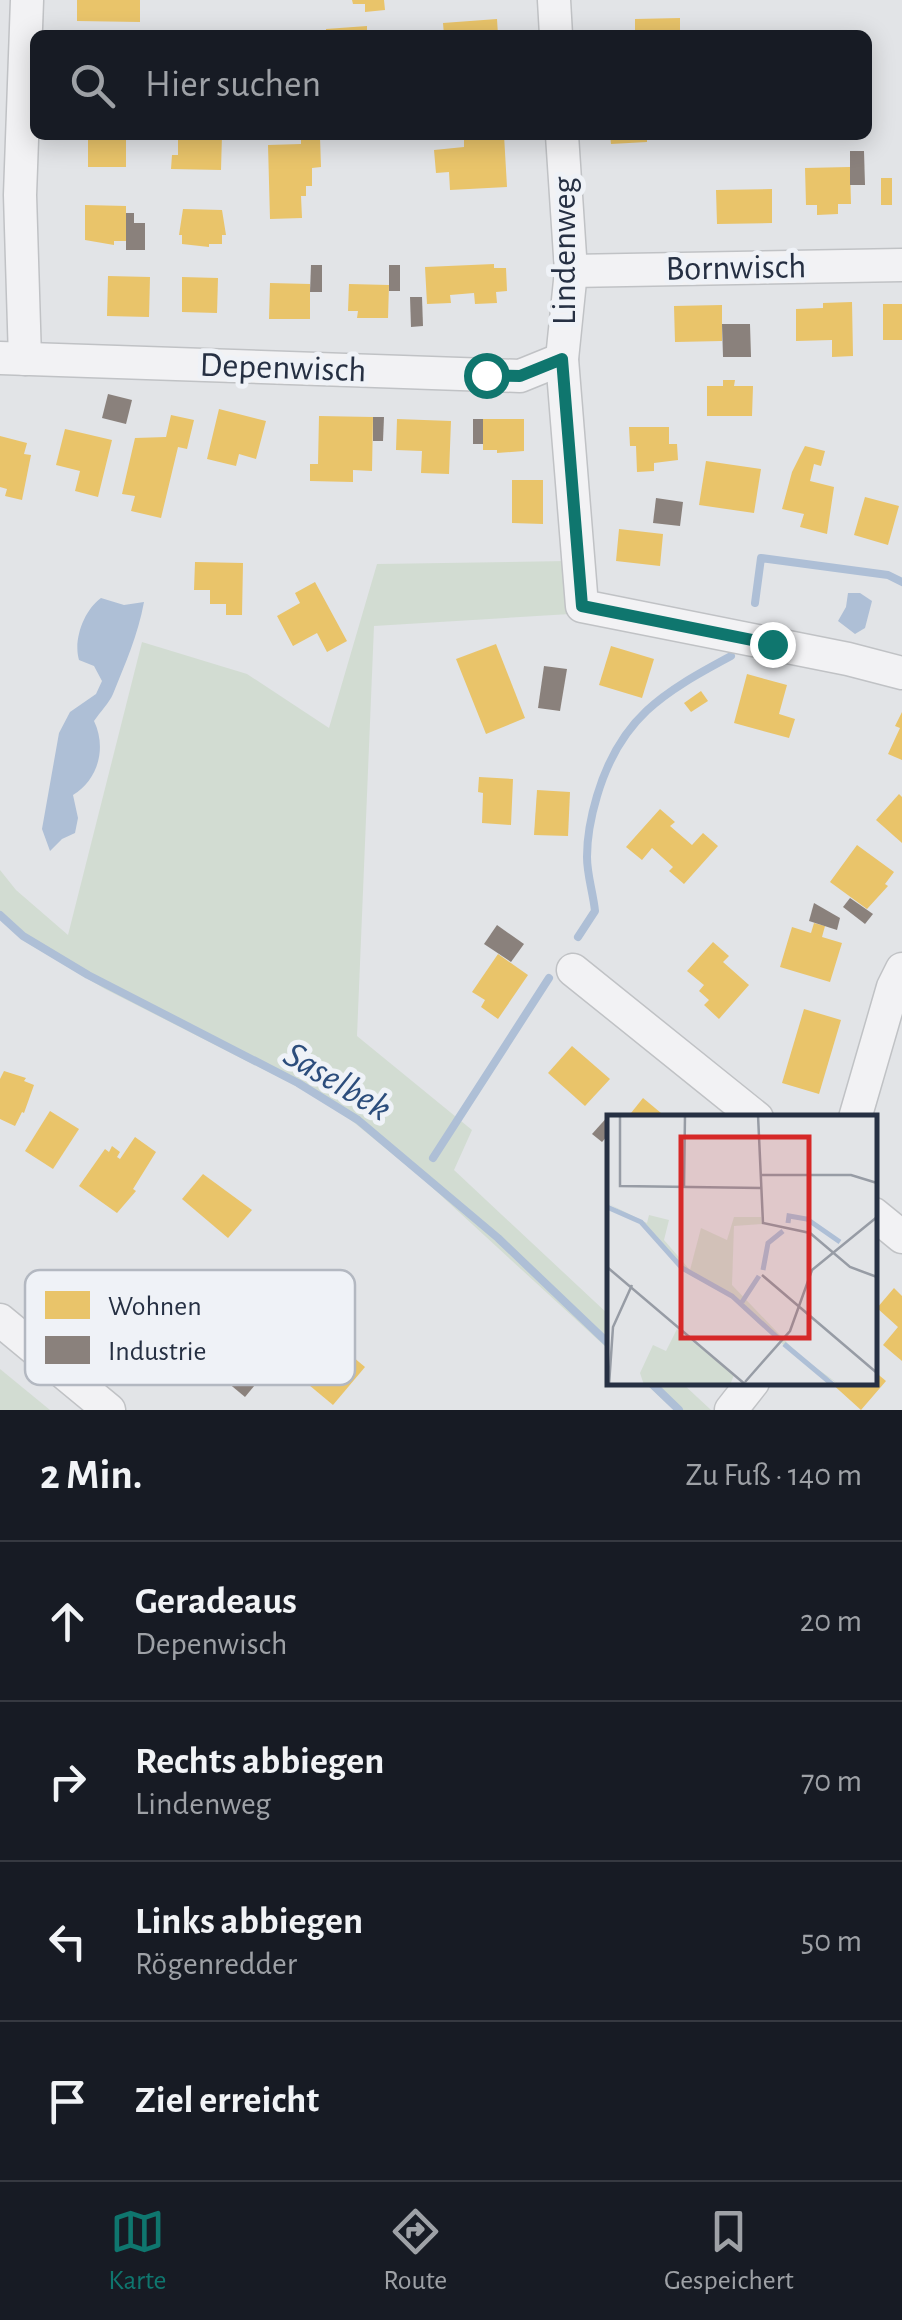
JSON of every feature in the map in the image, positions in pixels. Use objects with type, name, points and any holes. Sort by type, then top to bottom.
[{"type":"street","points":[[13,359],[26,0]]},
{"type":"street","points":[[554,0],[556,30]]},
{"type":"street","name":"Lindenweg","points":[[562,140],[570,270],[562,359],[582,606],[902,673]]},
{"type":"street","name":"Bornwisch","points":[[570,270],[902,265]]},
{"type":"street","name":"Depenwisch","points":[[13,359],[520,376],[562,359]]},
{"type":"street","points":[[856,1115],[893,986],[902,968]]},
{"type":"street","points":[[573,970],[753,1115]]},
{"type":"street","points":[[877,1216],[902,1237]]},
{"type":"street","points":[[0,1320],[25,1341]]},
{"type":"street","points":[[79,1385],[109,1410]]},
{"type":"street","points":[[731,1410],[751,1385]]},
{"type":"shaded area","points":[[567,561],[570,614],[374,626],[357,1036],[472,1130],[454,1170],[607,1313],[607,1348],[423,1179],[346,1116],[304,1090],[105,989],[48,955],[0,914],[0,870],[16,890],[68,935],[142,642],[247,674],[329,728],[377,564]]},
{"type":"shaded area","points":[[0,1369],[50,1410],[0,1410]]},
{"type":"shaded area","points":[[647,1385],[684,1385],[711,1410],[674,1410]]},
{"type":"water","points":[[848,593],[860,593],[872,601],[865,628],[855,634],[838,621]]},
{"type":"water","points":[[101,598],[124,605],[144,602],[113,694],[94,721],[100,752],[89,781],[73,795],[78,818],[75,833],[50,851],[42,829],[59,733],[70,712],[96,694],[102,681],[94,666],[79,660],[78,652],[85,618]]},
{"type":"building: Wohnen","points":[[77,0],[140,0],[140,22],[77,21]]},
{"type":"building: Wohnen","points":[[352,0],[384,0],[385,10],[365,12],[365,4],[353,4]]},
{"type":"building: Wohnen","points":[[680,18],[680,30],[635,30],[635,19]]},
{"type":"building: Wohnen","points":[[497,19],[498,30],[444,30],[443,23]]},
{"type":"building: Wohnen","points":[[367,26],[367,30],[326,29]]},
{"type":"building: Wohnen","points":[[88,140],[126,140],[126,167],[88,167]]},
{"type":"building: Wohnen","points":[[178,140],[222,140],[221,170],[171,169],[172,155],[178,155]]},
{"type":"building: Wohnen","points":[[301,140],[320,140],[321,167],[312,168],[312,186],[306,186],[306,196],[301,196],[302,218],[270,219],[268,145],[301,144]]},
{"type":"building: Wohnen","points":[[464,140],[504,140],[507,187],[450,190],[449,172],[436,173],[434,150],[464,147]]},
{"type":"building: Wohnen","points":[[611,140],[647,140],[647,142],[611,144]]},
{"type":"building: Wohnen","points":[[850,167],[851,204],[838,204],[838,214],[817,215],[817,205],[806,205],[805,168]]},
{"type":"building: Wohnen","points":[[881,178],[892,178],[892,205],[881,205]]},
{"type":"building: Wohnen","points":[[772,189],[772,223],[717,224],[716,190]]},
{"type":"building: Wohnen","points":[[85,205],[126,206],[126,241],[114,241],[114,245],[85,240]]},
{"type":"building: Wohnen","points":[[183,209],[222,210],[226,235],[222,235],[222,244],[182,244],[179,235]]},
{"type":"building: Wohnen","points":[[494,264],[494,268],[506,268],[507,291],[496,292],[497,303],[475,304],[474,293],[450,295],[451,303],[427,304],[425,267]]},
{"type":"building: Wohnen","points":[[108,276],[150,277],[149,317],[107,316]]},
{"type":"building: Wohnen","points":[[182,277],[218,278],[217,313],[182,312]]},
{"type":"building: Wohnen","points":[[270,283],[310,284],[310,319],[269,319]]},
{"type":"building: Wohnen","points":[[349,284],[389,285],[388,318],[357,318],[358,311],[348,311]]},
{"type":"building: Wohnen","points":[[852,302],[853,356],[832,357],[832,340],[796,341],[796,309]]},
{"type":"building: Wohnen","points":[[883,304],[902,304],[902,340],[883,340]]},
{"type":"building: Wohnen","points":[[722,305],[722,341],[675,342],[674,306]]},
{"type":"building: Wohnen","points":[[723,380],[735,380],[734,386],[753,386],[752,416],[707,416],[707,386],[723,386]]},
{"type":"building: Wohnen","points":[[219,409],[266,421],[256,459],[239,454],[236,466],[207,459]]},
{"type":"building: Wohnen","points":[[171,415],[194,420],[187,449],[178,447],[161,518],[131,511],[135,496],[122,494],[135,438],[166,437]]},
{"type":"building: Wohnen","points":[[319,416],[373,417],[372,471],[353,470],[353,482],[310,481],[310,464],[318,464]]},
{"type":"building: Wohnen","points":[[397,419],[451,421],[449,474],[421,473],[422,451],[396,450]]},
{"type":"building: Wohnen","points":[[483,419],[524,419],[524,451],[483,450]]},
{"type":"building: Wohnen","points":[[629,427],[669,427],[669,444],[677,444],[678,460],[654,463],[654,471],[637,472],[636,446],[630,446]]},
{"type":"building: Wohnen","points":[[65,429],[112,440],[98,497],[75,491],[80,471],[56,465]]},
{"type":"building: Wohnen","points":[[0,436],[27,443],[24,454],[31,455],[22,500],[5,496],[7,489],[0,487]]},
{"type":"building: Wohnen","points":[[805,446],[825,451],[821,466],[814,464],[810,481],[834,487],[827,534],[800,527],[804,514],[782,509],[792,472]]},
{"type":"building: Wohnen","points":[[706,461],[761,469],[754,513],[699,505]]},
{"type":"building: Wohnen","points":[[512,480],[543,480],[543,524],[512,523]]},
{"type":"building: Wohnen","points":[[865,497],[899,506],[888,545],[854,535]]},
{"type":"building: Wohnen","points":[[619,529],[663,534],[660,566],[616,561]]},
{"type":"building: Wohnen","points":[[195,562],[243,563],[242,615],[226,615],[226,604],[210,604],[210,590],[194,590]]},
{"type":"building: Wohnen","points":[[315,582],[347,641],[327,652],[317,633],[293,646],[277,616],[300,603],[295,593]]},
{"type":"building: Wohnen","points":[[496,644],[525,718],[486,734],[456,659]]},
{"type":"building: Wohnen","points":[[611,646],[654,659],[642,698],[599,685]]},
{"type":"building: Wohnen","points":[[747,674],[787,685],[779,714],[795,719],[789,738],[734,723]]},
{"type":"building: Wohnen","points":[[701,691],[708,701],[691,712],[684,703]]},
{"type":"building: Wohnen","points":[[902,712],[902,760],[888,754],[900,728],[895,726]]},
{"type":"building: Wohnen","points":[[479,777],[513,779],[511,825],[482,823]]},
{"type":"building: Wohnen","points":[[537,790],[570,792],[568,836],[534,835]]},
{"type":"building: Wohnen","points":[[899,794],[902,797],[902,843],[876,820]]},
{"type":"building: Wohnen","points":[[660,809],[675,822],[670,826],[692,845],[703,833],[718,846],[684,884],[669,871],[673,867],[652,848],[642,860],[626,847]]},
{"type":"building: Wohnen","points":[[857,845],[894,872],[885,884],[888,886],[867,909],[830,882]]},
{"type":"building: Wohnen","points":[[814,923],[825,926],[822,937],[842,943],[830,982],[780,967],[792,927],[811,933]]},
{"type":"building: Wohnen","points":[[713,942],[729,956],[723,962],[749,985],[719,1019],[704,1005],[709,1000],[699,991],[704,985],[687,971]]},
{"type":"building: Wohnen","points":[[498,954],[528,975],[498,1019],[481,1007],[485,1000],[472,992]]},
{"type":"building: Wohnen","points":[[804,1009],[841,1020],[819,1094],[782,1083]]},
{"type":"building: Wohnen","points":[[572,1046],[610,1079],[585,1106],[548,1073]]},
{"type":"building: Wohnen","points":[[4,1071],[34,1085],[15,1126],[0,1119],[0,1079]]},
{"type":"building: Wohnen","points":[[643,1098],[663,1115],[629,1115]]},
{"type":"building: Wohnen","points":[[50,1111],[79,1129],[53,1169],[25,1151]]},
{"type":"building: Wohnen","points":[[135,1137],[156,1152],[133,1189],[136,1191],[117,1213],[79,1186],[105,1149],[109,1152],[112,1146],[120,1152],[120,1159]]},
{"type":"building: Wohnen","points":[[203,1174],[252,1210],[228,1238],[182,1199]]},
{"type":"building: Wohnen","points":[[894,1288],[902,1296],[902,1361],[883,1345],[898,1327],[877,1308]]},
{"type":"building: Wohnen","points":[[355,1359],[365,1367],[355,1379]]},
{"type":"building: Wohnen","points":[[877,1374],[886,1381],[861,1410],[833,1385],[877,1385]]},
{"type":"building: Wohnen","points":[[309,1385],[350,1385],[333,1405]]},
{"type":"building: Industrie","points":[[850,151],[864,151],[865,185],[850,185]]},
{"type":"building: Industrie","points":[[126,213],[134,213],[134,223],[145,223],[145,250],[126,250]]},
{"type":"building: Industrie","points":[[311,265],[322,265],[322,292],[310,292]]},
{"type":"building: Industrie","points":[[389,265],[400,265],[400,291],[389,291]]},
{"type":"building: Industrie","points":[[410,297],[422,297],[423,326],[411,327]]},
{"type":"building: Industrie","points":[[722,324],[750,324],[751,357],[723,357]]},
{"type":"building: Industrie","points":[[108,394],[132,400],[126,424],[102,418]]},
{"type":"building: Industrie","points":[[373,417],[384,417],[383,441],[373,441]]},
{"type":"building: Industrie","points":[[473,419],[483,419],[483,444],[473,444]]},
{"type":"building: Industrie","points":[[656,498],[683,502],[680,526],[653,523]]},
{"type":"building: Industrie","points":[[544,666],[567,669],[560,711],[538,708]]},
{"type":"building: Industrie","points":[[850,898],[873,914],[865,924],[843,907]]},
{"type":"building: Industrie","points":[[814,903],[840,918],[837,930],[809,921]]},
{"type":"building: Industrie","points":[[497,925],[524,944],[511,962],[484,944]]},
{"type":"building: Industrie","points":[[607,1117],[607,1136],[602,1142],[592,1134]]},
{"type":"building: Industrie","points":[[231,1385],[255,1385],[245,1397]]},
{"type":"waterway","points":[[755,603],[761,558],[888,575],[902,582]]},
{"type":"waterway","points":[[578,937],[595,911],[587,864],[591,819],[618,746],[631,727],[664,696],[731,656]]},
{"type":"waterway","name":"Saselbek","points":[[0,915],[23,936],[88,975],[298,1083],[358,1120],[498,1238],[607,1342]]},
{"type":"waterway","points":[[433,1158],[549,978]]},
{"type":"waterway","name":"Saselbek","points":[[653,1385],[679,1410]]},
{"type":"route","points":[[486,375],[520,376],[562,359],[582,606],[772,644]]}]
